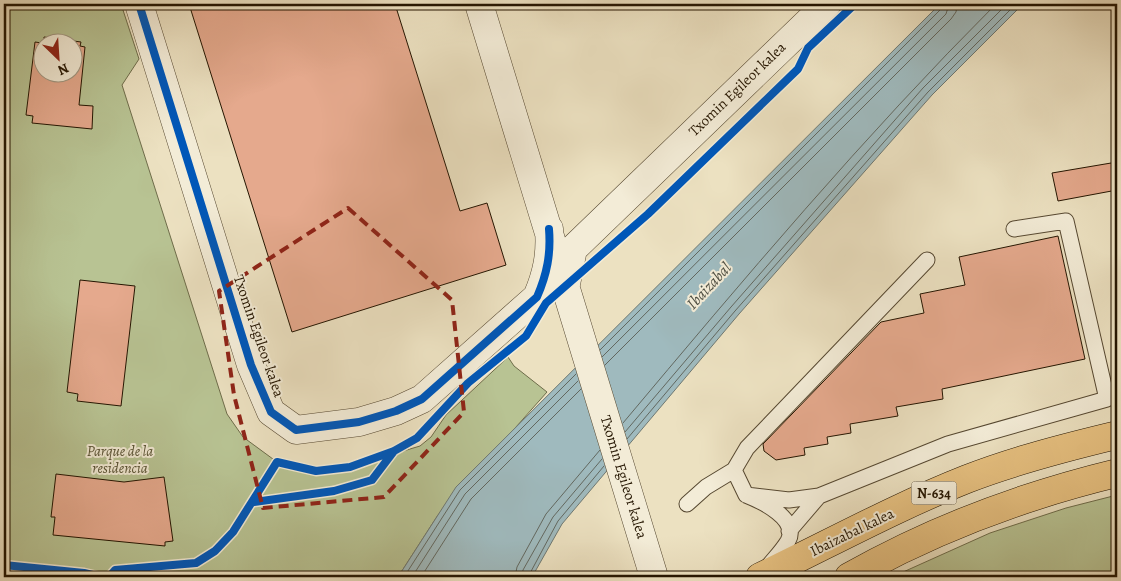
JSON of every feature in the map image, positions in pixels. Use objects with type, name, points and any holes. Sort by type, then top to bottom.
[{"type":"highway","name":"Ibaizabal kalea","points":[[760,577],[911,502],[968,479],[1042,454],[1117,435]]},
{"type":"highway","name":"N-634","points":[[849,577],[898,550],[981,513],[1029,497],[1117,473]]},
{"type":"street","name":"Txomin Egileor kalea","points":[[139,4],[251,365],[271,412],[296,430],[360,422],[396,411],[422,399],[537,297],[546,276],[550,238]]},
{"type":"street","name":"Txomin Egileor kalea","points":[[479,4],[654,577]]},
{"type":"street","name":"Txomin Egileor kalea","points":[[605,216],[827,4]]},
{"type":"street","points":[[537,297],[548,285],[557,283],[566,285],[573,249],[605,216]]},
{"type":"street","points":[[550,238],[577,232],[605,216]]},
{"type":"lane","points":[[746,495],[789,500],[819,496],[948,444],[1112,398],[1066,221],[1014,229]]},
{"type":"lane","points":[[686,504],[706,487],[734,470],[747,448],[927,260]]},
{"type":"lane","points":[[734,470],[746,495],[766,504],[781,515],[789,531],[789,539],[760,577]]},
{"type":"lane","points":[[789,531],[819,496]]},
{"type":"highlighted area","points":[[348,208],[452,300],[464,412],[384,497],[263,508],[234,395],[219,291]]},
{"type":"green space","name":"Parque de la residencia","points":[[4,4],[121,4],[139,59],[122,85],[227,414],[243,437],[277,462],[316,471],[350,467],[420,446],[431,437],[446,415],[508,357],[514,366],[547,392],[438,515],[398,577],[4,577]]},
{"type":"green space","points":[[1117,495],[1117,577],[892,577],[990,533],[1066,508]]},
{"type":"water","name":"Ibaizabal","points":[[940,4],[1023,4],[932,95],[739,314],[562,524],[532,577],[398,577],[456,487]]},
{"type":"building","points":[[189,4],[395,4],[460,211],[487,203],[506,265],[292,332]]},
{"type":"building","points":[[82,46],[85,47],[82,76]]},
{"type":"building","points":[[32,66],[32,82],[81,82],[79,105],[93,106],[92,129],[32,123],[33,116],[26,115]]},
{"type":"building","points":[[1117,162],[1117,190],[1058,201],[1052,173]]},
{"type":"building","points":[[1058,236],[1085,359],[942,389],[943,399],[896,407],[898,416],[850,424],[851,433],[827,437],[828,444],[804,448],[805,455],[776,460],[764,451],[763,444],[881,322],[924,313],[920,294],[965,285],[959,257]]},
{"type":"building","points":[[80,280],[135,286],[121,406],[77,401],[78,394],[67,392]]},
{"type":"building","points":[[56,474],[124,482],[164,477],[173,541],[165,542],[165,546],[53,535],[55,517],[51,517]]},
{"type":"cycle path","points":[[139,4],[251,365],[271,412],[296,430],[359,422],[396,411],[422,399],[537,297],[548,264],[549,229]]},
{"type":"cycle path","points":[[109,577],[115,570],[196,563],[215,551],[233,532],[277,462],[316,471],[350,467],[394,451],[417,438],[468,383],[526,336],[546,303],[648,214],[798,69],[808,48],[855,4]]},
{"type":"cycle path","points":[[254,502],[334,491],[372,480],[394,451]]},
{"type":"cycle path","points":[[4,565],[84,573],[101,577]]}]
